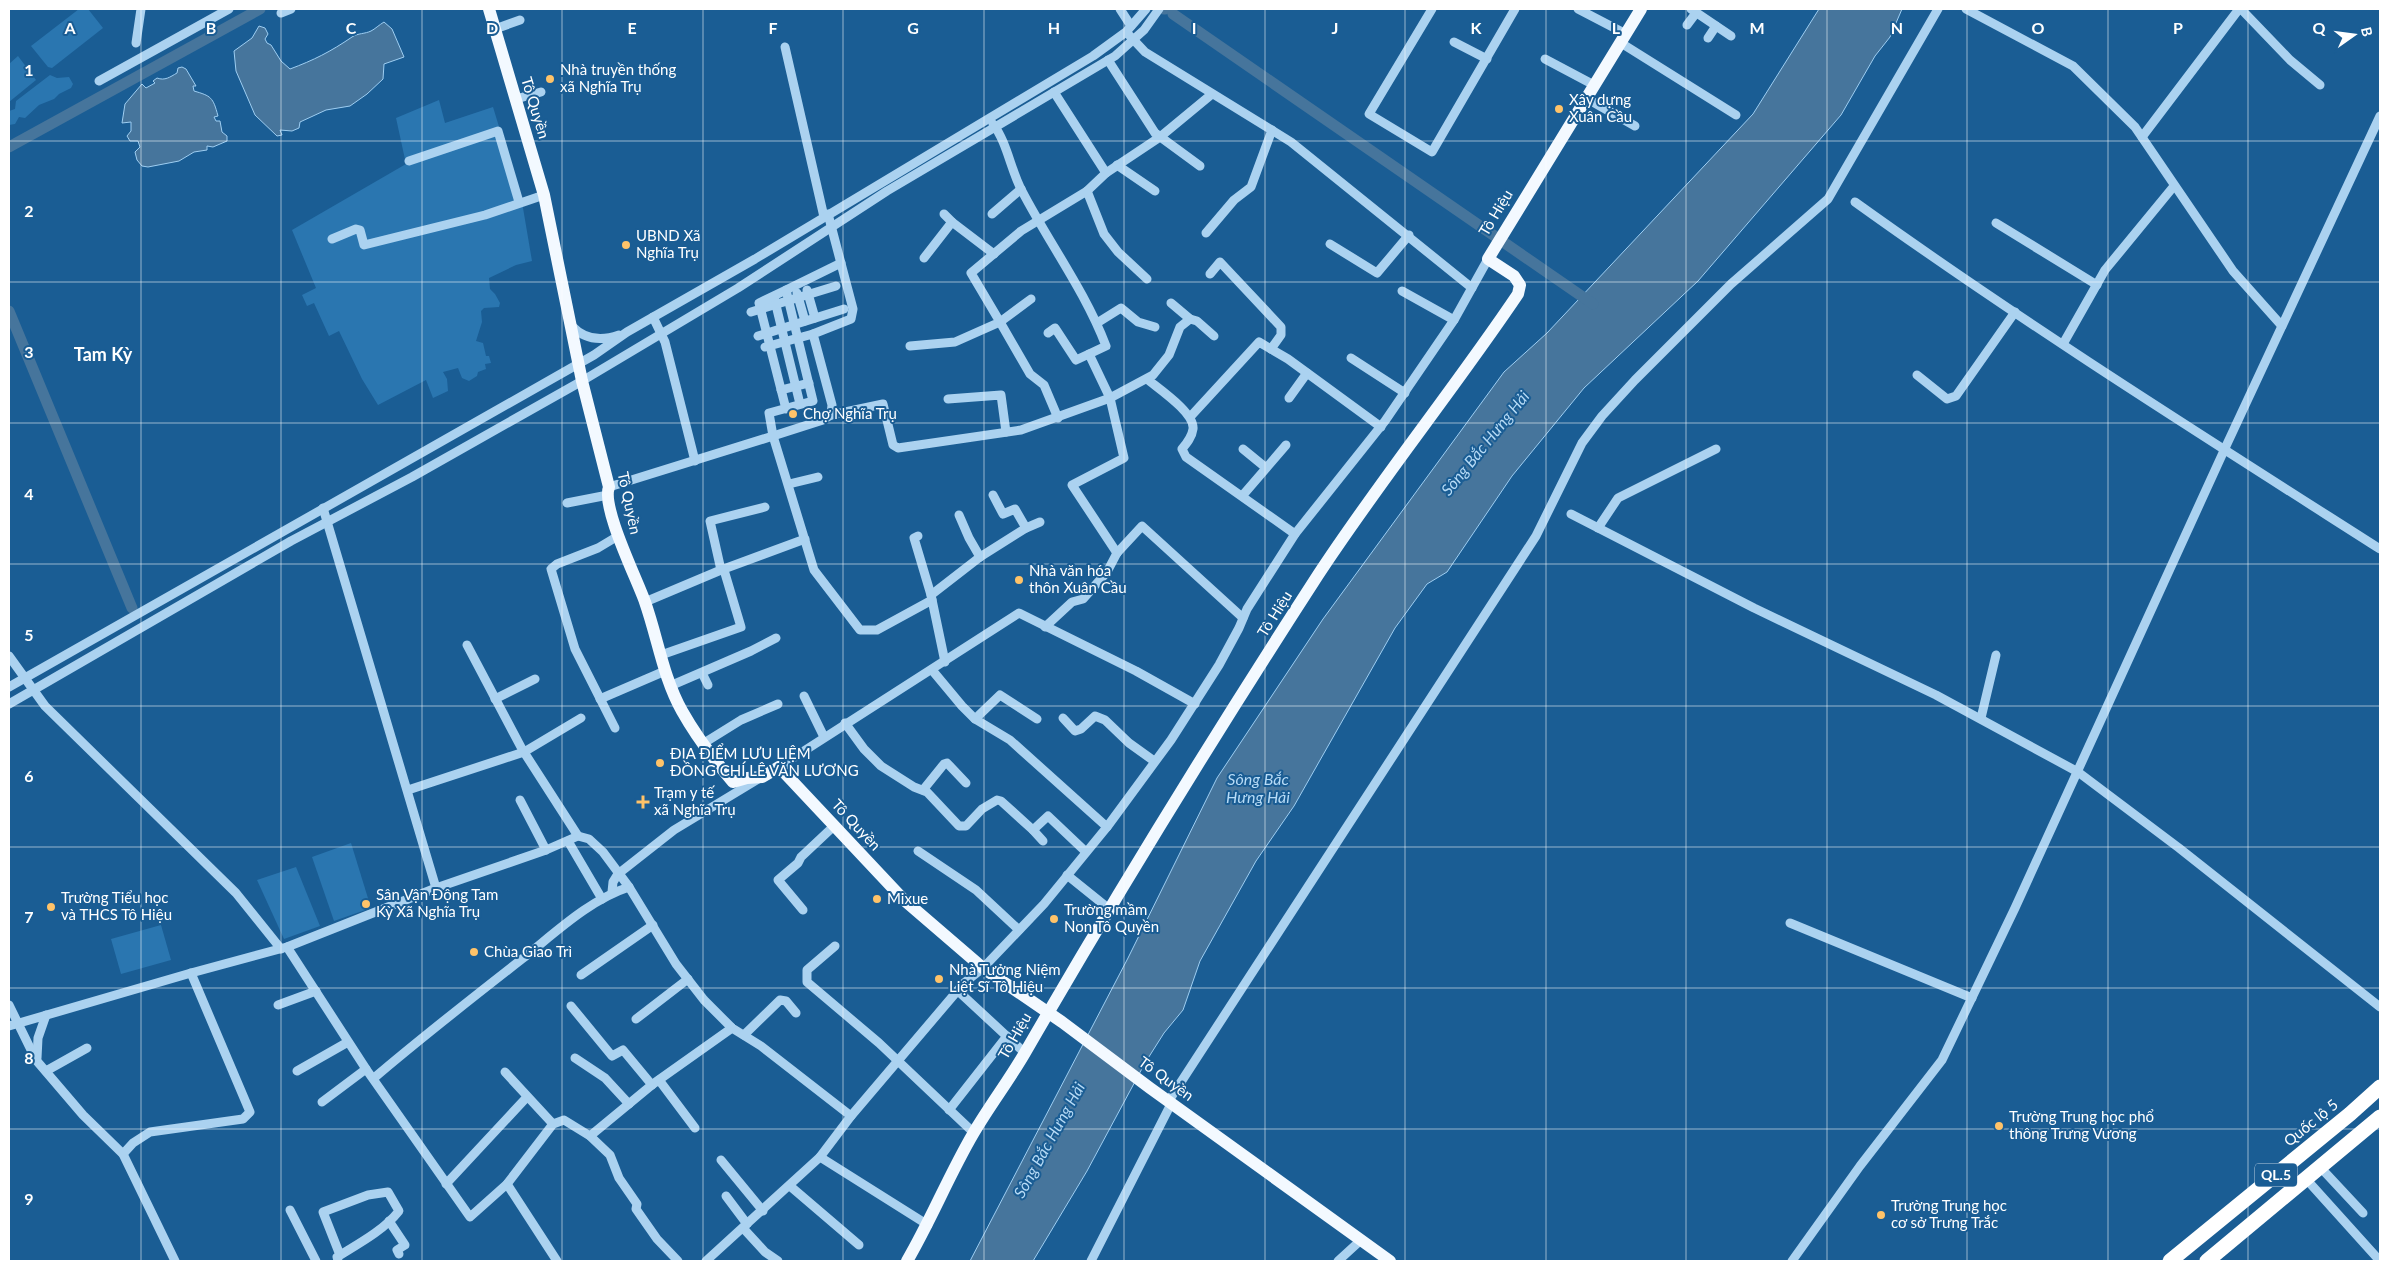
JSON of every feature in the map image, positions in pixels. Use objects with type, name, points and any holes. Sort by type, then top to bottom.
[{"type":"highway","name":"Quốc lộ 5","points":[[2170,1261],[2350,1114],[2380,1087]]},
{"type":"highway","name":"QL.5","points":[[2207,1261],[2307,1180],[2380,1117]]},
{"type":"main road","name":"Tô Quyền","points":[[489,9],[544,194],[569,321],[618,536],[645,602],[670,686],[682,712],[736,787]]},
{"type":"main road","name":"Tô Hiệu","points":[[907,1261],[928,1225],[949,1179],[974,1133],[1025,1053],[1108,908],[1320,572],[1474,359],[1518,294],[1520,285],[1514,276],[1490,255],[1641,9]]},
{"type":"main road","name":"Tô Quyền","points":[[779,767],[904,900],[983,968],[1062,1022],[1170,1103],[1390,1261]]},
{"type":"main road","points":[[736,787],[747,778],[762,777],[779,767]]},
{"type":"street","points":[[136,43],[141,9]]},
{"type":"street","points":[[99,81],[229,9]]},
{"type":"street","points":[[281,13],[291,9]]},
{"type":"street","points":[[1120,9],[1134,40],[1145,52],[1272,130],[1409,235],[1472,288]]},
{"type":"street","points":[[9,687],[594,355],[626,332],[1093,56],[1129,29],[1146,9]]},
{"type":"street","points":[[9,704],[291,541],[328,523],[582,381],[662,333],[832,228],[887,191],[1108,60],[1134,40],[1159,9]]},
{"type":"street","points":[[1432,9],[1369,114],[1432,152],[1515,9]]},
{"type":"street","points":[[1578,9],[1736,115]]},
{"type":"street","points":[[1091,1261],[1170,1103],[1536,536],[1582,442],[1602,416],[1635,380],[1731,284],[1828,199],[1938,9]]},
{"type":"street","points":[[1966,9],[2073,66],[2135,126],[2233,271],[2282,326]]},
{"type":"street","points":[[2142,137],[2240,9],[2290,60],[2320,84]]},
{"type":"street","points":[[1687,25],[1693,11],[1731,36]]},
{"type":"street","points":[[495,28],[520,20]]},
{"type":"street","points":[[1708,38],[1716,26]]},
{"type":"street","points":[[1454,42],[1487,59]]},
{"type":"street","points":[[785,47],[826,215],[832,228],[854,309],[851,319],[798,339],[786,346]]},
{"type":"street","points":[[1545,58],[1594,85]]},
{"type":"street","points":[[1108,60],[1160,137],[1200,166]]},
{"type":"street","points":[[516,99],[541,92]]},
{"type":"street","points":[[1054,92],[1106,173]]},
{"type":"street","points":[[1058,418],[1044,385],[1030,374],[970,274],[1038,220],[1087,191],[1106,173],[1160,137],[1212,94]]},
{"type":"street","points":[[1586,98],[1635,126]]},
{"type":"street","points":[[1792,1261],[1860,1166],[1942,1060],[2078,772],[2224,449],[2380,116]]},
{"type":"street","points":[[988,118],[996,128],[1021,189],[1097,323],[1106,346],[1076,360],[1055,328],[1048,333]]},
{"type":"street","points":[[1206,233],[1234,200],[1251,187],[1272,130]]},
{"type":"street","points":[[409,160],[498,131],[519,202]]},
{"type":"street","points":[[1118,165],[1155,192]]},
{"type":"street","points":[[2063,344],[2115,258],[2174,186]]},
{"type":"street","points":[[992,214],[1021,189]]},
{"type":"street","points":[[1087,191],[1104,234],[1118,252],[1147,279]]},
{"type":"street","points":[[332,239],[356,229],[360,230],[364,245],[485,215],[544,194]]},
{"type":"street","points":[[1854,202],[2063,344],[2380,549]]},
{"type":"street","points":[[944,214],[994,254]]},
{"type":"street","points":[[924,258],[952,222]]},
{"type":"street","points":[[1996,223],[2097,286]]},
{"type":"street","points":[[1330,244],[1377,273],[1409,235]]},
{"type":"street","points":[[706,1261],[723,1243],[763,1211],[820,1157],[851,1116],[958,991],[1019,930],[1107,827],[1195,704],[1243,618],[1295,534],[1405,393],[1454,320],[1490,255]]},
{"type":"street","points":[[1210,274],[1220,262],[1281,327],[1281,336],[1271,349]]},
{"type":"street","points":[[775,300],[786,290],[841,263]]},
{"type":"street","points":[[805,281],[815,318]]},
{"type":"street","points":[[795,286],[805,321]]},
{"type":"street","points":[[786,409],[777,371],[763,335],[759,303],[788,300],[836,286]]},
{"type":"street","points":[[786,290],[813,401],[769,413],[773,436],[814,570],[860,630],[877,630],[932,598],[980,557],[1026,528],[1040,522]]},
{"type":"street","points":[[1402,291],[1454,320]]},
{"type":"street","points":[[910,346],[955,342],[1000,322],[1030,299]]},
{"type":"street","points":[[775,300],[800,404]]},
{"type":"street","points":[[1171,303],[1190,319],[1197,321],[1214,336]]},
{"type":"street","points":[[751,312],[761,308]]},
{"type":"street","points":[[1097,323],[1120,308],[1138,322],[1155,327]]},
{"type":"street","points":[[763,335],[844,309]]},
{"type":"street","points":[[1917,375],[1947,399],[1956,396],[2015,312]]},
{"type":"street","points":[[653,317],[662,333],[695,461]]},
{"type":"street","points":[[566,503],[823,420],[831,415],[883,404],[893,445],[898,448],[1006,432],[1058,418],[1110,398],[1147,379],[1160,368],[1169,355],[1176,333],[1190,319]]},
{"type":"street","points":[[569,321],[580,334],[594,339],[609,338],[626,332]]},
{"type":"street","points":[[813,334],[832,405],[831,415]]},
{"type":"street","points":[[1191,416],[1259,342],[1307,373],[1381,426]]},
{"type":"street","points":[[769,349],[786,346],[800,348]]},
{"type":"street","points":[[1089,354],[1110,398],[1124,458],[1072,485],[1117,553]]},
{"type":"street","points":[[1352,358],[1405,393]]},
{"type":"street","points":[[777,371],[804,364]]},
{"type":"street","points":[[1289,398],[1307,373]]},
{"type":"street","points":[[1147,379],[1191,416],[1193,428],[1182,449],[1183,454],[1243,495],[1295,534]]},
{"type":"street","points":[[781,390],[809,383]]},
{"type":"street","points":[[948,399],[1002,395],[1006,432]]},
{"type":"street","points":[[1243,495],[1265,467],[1286,445]]},
{"type":"street","points":[[1243,449],[1265,467]]},
{"type":"street","points":[[1598,528],[1618,498],[1716,449]]},
{"type":"street","points":[[789,484],[818,477]]},
{"type":"street","points":[[993,495],[1003,514],[1015,509],[1026,528]]},
{"type":"street","points":[[661,656],[741,627],[707,522],[765,507]]},
{"type":"street","points":[[323,508],[436,888]]},
{"type":"street","points":[[1571,514],[1754,608],[1981,718],[2078,772],[2179,848],[2380,1007]]},
{"type":"street","points":[[959,515],[968,538],[980,557]]},
{"type":"street","points":[[1045,627],[1072,602],[1083,599],[1107,572],[1117,553],[1142,526],[1243,618]]},
{"type":"street","points":[[615,728],[576,649],[551,570],[557,564],[598,548],[618,536]]},
{"type":"street","points":[[918,536],[914,538],[932,598],[945,662]]},
{"type":"street","points":[[645,602],[804,538]]},
{"type":"street","points":[[779,767],[845,723],[945,662],[1018,613],[1136,671],[1195,704]]},
{"type":"street","points":[[670,686],[776,638]]},
{"type":"street","points":[[467,645],[524,752],[578,836]]},
{"type":"street","points":[[1981,718],[1996,655]]},
{"type":"street","points":[[9,656],[45,706],[236,893],[284,948],[316,991],[366,1070],[374,1078],[470,1217],[507,1184],[552,1124],[564,1120],[590,1136],[610,1154],[620,1178],[637,1204],[636,1209],[657,1238],[678,1261]]},
{"type":"street","points":[[932,670],[975,719],[1010,740],[1107,827]]},
{"type":"street","points":[[600,698],[665,671]]},
{"type":"street","points":[[702,673],[708,685]]},
{"type":"street","points":[[496,699],[535,679]]},
{"type":"street","points":[[975,719],[1000,695],[1037,719]]},
{"type":"street","points":[[804,696],[824,737]]},
{"type":"street","points":[[704,744],[734,724],[778,704]]},
{"type":"street","points":[[1062,718],[1075,731],[1081,729],[1095,716],[1105,720],[1129,743],[1154,761]]},
{"type":"street","points":[[408,790],[524,752],[581,718]]},
{"type":"street","points":[[845,723],[864,749],[881,766],[914,787],[931,795],[952,820],[962,827],[996,800],[1001,802],[1043,841]]},
{"type":"street","points":[[923,790],[946,763],[966,782]]},
{"type":"street","points":[[612,892],[613,882],[618,874],[674,830],[736,787]]},
{"type":"street","points":[[520,800],[546,850]]},
{"type":"street","points":[[1033,830],[1048,816],[1086,852]]},
{"type":"street","points":[[802,910],[778,880],[798,863],[834,826]]},
{"type":"street","points":[[12,1025],[180,972],[191,972],[284,948],[436,888],[546,850],[578,836],[589,839],[596,845],[629,887],[688,979],[704,1000],[732,1028],[851,1116]]},
{"type":"street","points":[[568,841],[602,899]]},
{"type":"street","points":[[918,851],[976,890],[1019,930]]},
{"type":"street","points":[[1067,875],[1108,908]]},
{"type":"street","points":[[374,1078],[418,1041],[602,899],[612,892],[629,887]]},
{"type":"street","points":[[1790,923],[1972,998]]},
{"type":"street","points":[[581,975],[653,925]]},
{"type":"street","points":[[836,946],[807,970],[807,982],[898,1061],[974,1133]]},
{"type":"street","points":[[123,1154],[134,1143],[150,1132],[243,1119],[250,1112],[191,972]]},
{"type":"street","points":[[636,1019],[688,979]]},
{"type":"street","points":[[278,1005],[316,991]]},
{"type":"street","points":[[958,991],[1025,1053]]},
{"type":"street","points":[[744,1036],[780,1000],[786,1001],[796,1013]]},
{"type":"street","points":[[9,1005],[12,1025],[38,1061],[83,1115],[123,1154],[175,1261]]},
{"type":"street","points":[[571,1006],[612,1056],[623,1050],[655,1082],[695,1128]]},
{"type":"street","points":[[38,1061],[36,1047],[46,1015]]},
{"type":"street","points":[[590,1136],[655,1082],[732,1028]]},
{"type":"street","points":[[949,1110],[1007,1036]]},
{"type":"street","points":[[297,1071],[348,1042]]},
{"type":"street","points":[[46,1071],[86,1048]]},
{"type":"street","points":[[576,1058],[604,1078],[629,1104]]},
{"type":"street","points":[[322,1102],[366,1070]]},
{"type":"street","points":[[505,1072],[552,1124]]},
{"type":"street","points":[[446,1184],[527,1097]]},
{"type":"street","points":[[820,1157],[928,1225]]},
{"type":"street","points":[[721,1160],[763,1211]]},
{"type":"street","points":[[2321,1168],[2363,1213]]},
{"type":"street","points":[[2307,1180],[2380,1261]]},
{"type":"street","points":[[507,1184],[556,1261]]},
{"type":"street","points":[[790,1186],[859,1245]]},
{"type":"street","points":[[388,1192],[400,1211],[390,1221],[339,1258],[323,1212],[368,1196],[388,1192]]},
{"type":"street","points":[[726,1196],[745,1226],[778,1261]]},
{"type":"street","points":[[290,1210],[316,1261]]},
{"type":"street","points":[[390,1221],[405,1245],[397,1250],[399,1254]]},
{"type":"street","points":[[1338,1261],[1361,1240]]},
{"type":"shaded area","points":[[79,9],[88,9],[103,28],[52,68],[48,67],[31,46]]},
{"type":"shaded area","points":[[18,56],[36,80],[9,102],[9,64]]},
{"type":"shaded area","points":[[50,75],[57,78],[69,77],[73,84],[71,88],[54,99],[39,105],[25,118],[19,117],[15,124],[9,125],[9,111],[15,109],[16,101]]},
{"type":"shaded area","points":[[439,100],[445,123],[493,107],[522,202],[532,261],[516,265],[489,278],[490,289],[500,303],[499,307],[484,308],[481,311],[482,322],[476,341],[483,343],[486,356],[489,356],[491,363],[485,364],[486,369],[478,372],[477,376],[469,381],[462,378],[458,368],[443,372],[447,379],[448,391],[433,398],[426,380],[378,405],[362,379],[339,331],[329,336],[314,303],[307,306],[302,295],[316,288],[292,230],[406,164],[396,118]]},
{"type":"shaded area","points":[[351,843],[371,908],[334,921],[312,857]]},
{"type":"shaded area","points":[[296,867],[320,926],[284,939],[257,880]]},
{"type":"shaded area","points":[[161,925],[171,960],[121,974],[111,939]]},
{"type":"water","name":"Sông Bắc Hưng Hải","points":[[1819,9],[1902,9],[1890,37],[1875,56],[1841,115],[1698,281],[1584,388],[1512,476],[1447,572],[1427,584],[1395,628],[1294,806],[1256,861],[1200,961],[1183,1010],[1164,1033],[1145,1063],[1087,1171],[1033,1261],[970,1261],[1128,958],[1217,778],[1323,619],[1504,372],[1547,333],[1753,114]]},
{"type":"water","points":[[384,22],[392,29],[404,57],[384,64],[383,79],[367,94],[350,106],[326,110],[300,122],[299,128],[292,131],[280,130],[282,135],[277,136],[255,115],[236,71],[234,51],[252,38],[259,26],[265,28],[268,34],[265,39],[267,43],[271,45],[281,61],[290,69],[322,55],[354,36],[371,31]]},
{"type":"water","points":[[178,68],[186,69],[196,86],[193,86],[194,91],[208,96],[213,101],[218,116],[214,117],[216,121],[220,121],[222,132],[227,136],[227,141],[213,147],[207,146],[207,150],[194,152],[179,161],[148,167],[142,166],[137,160],[135,152],[140,147],[138,141],[130,141],[127,136],[131,131],[131,122],[122,123],[125,104],[142,84],[146,88],[155,83],[153,81],[157,78],[165,79],[170,77],[177,73]]},
{"type":"waterway","points":[[9,147],[260,9]]},
{"type":"waterway","points":[[1173,14],[1593,304]]},
{"type":"waterway","points":[[9,311],[132,608]]},
{"type":"place","name":"Nhà truyền thống xã Nghĩa Trụ","points":[[550,79]]},
{"type":"place","name":"Xây dựng Xuân Cầu","points":[[1559,109]]},
{"type":"place","name":"UBND Xã Nghĩa Trụ","points":[[626,245]]},
{"type":"place","name":"Chợ Nghĩa Trụ","points":[[793,414]]},
{"type":"place","name":"Nhà văn hóa thôn Xuân Cầu","points":[[1019,580]]},
{"type":"place","name":"ĐỊA ĐIỂM LƯU LIỆM ĐỒNG CHÍ LÊ VĂN LƯƠNG","points":[[660,763]]},
{"type":"place","name":"Trạm y tế xã Nghĩa Trụ","points":[[643,802]]},
{"type":"place","name":"Mixue","points":[[877,899]]},
{"type":"place","name":"Sân Vận Động Tam Kỳ Xã Nghĩa Trụ","points":[[366,904]]},
{"type":"place","name":"Trường Tiểu học và THCS Tô Hiệu","points":[[51,907]]},
{"type":"place","name":"Trường mầm Non Tô Quyền","points":[[1054,919]]},
{"type":"place","name":"Chùa Giao Trì","points":[[474,952]]},
{"type":"place","name":"Nhà Tưởng Niệm Liệt Sĩ Tô Hiệu","points":[[939,979]]},
{"type":"place","name":"Trường Trung học phổ thông Trưng Vương","points":[[1999,1126]]},
{"type":"place","name":"Trường Trung học cơ sở Trưng Trắc","points":[[1881,1215]]},
{"type":"district","name":"Tam Kỳ","points":[[103,355]]}]
